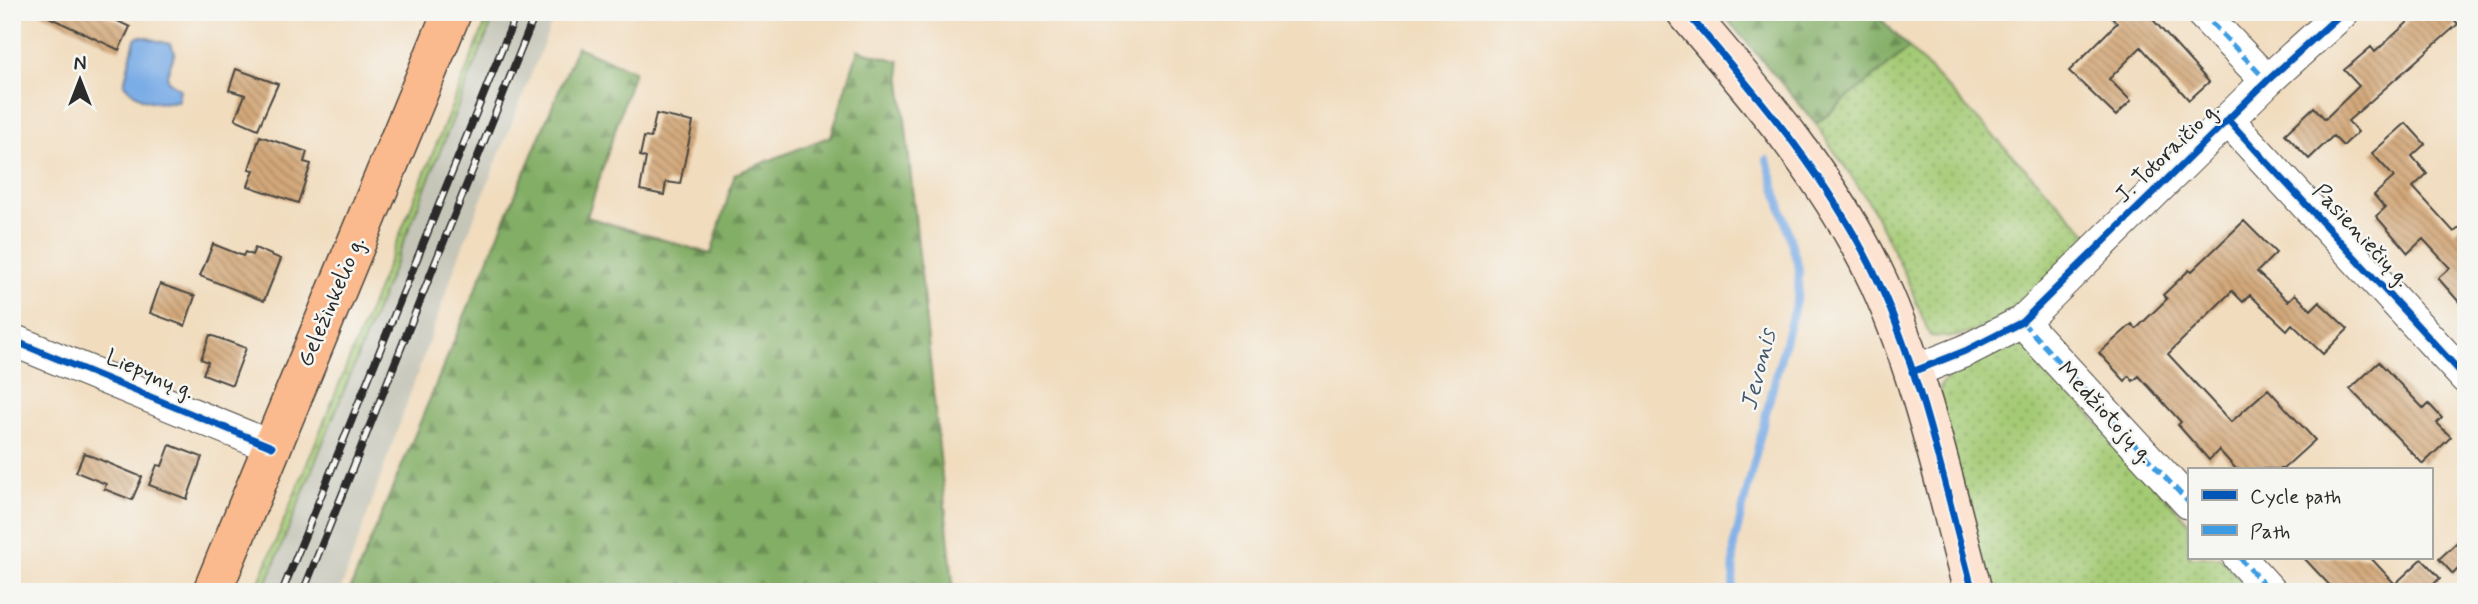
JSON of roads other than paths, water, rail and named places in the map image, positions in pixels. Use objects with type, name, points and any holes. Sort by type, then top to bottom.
[{"type":"main road","name":"Geležinkelio g.","points":[[212,592],[452,12]]},
{"type":"street","points":[[1686,12],[1759,97],[1800,151],[1830,194],[1879,283],[1912,372],[1973,592]]},
{"type":"street","points":[[2201,12],[2267,81]]},
{"type":"street","name":"J. Totoraičio g.","points":[[1912,372],[1965,351],[2022,322],[2267,81],[2343,12]]},
{"type":"street","name":"Pasieniečių g.","points":[[2229,121],[2466,378]]},
{"type":"street","name":"Medžiotojų g.","points":[[2022,322],[2188,502]]},
{"type":"street","name":"Liepynų g.","points":[[12,340],[272,447]]},
{"type":"street","points":[[2240,558],[2271,592]]},
{"type":"water","points":[[140,36],[170,44],[175,52],[167,75],[168,81],[180,89],[178,101],[148,100],[129,90],[124,84],[135,39]]},
{"type":"waterway","name":"Jevonis","points":[[1733,592],[1734,544],[1798,294],[1799,269],[1767,160]]},
{"type":"railway","points":[[282,592],[517,12]]},
{"type":"railway","points":[[303,592],[536,12]]}]
